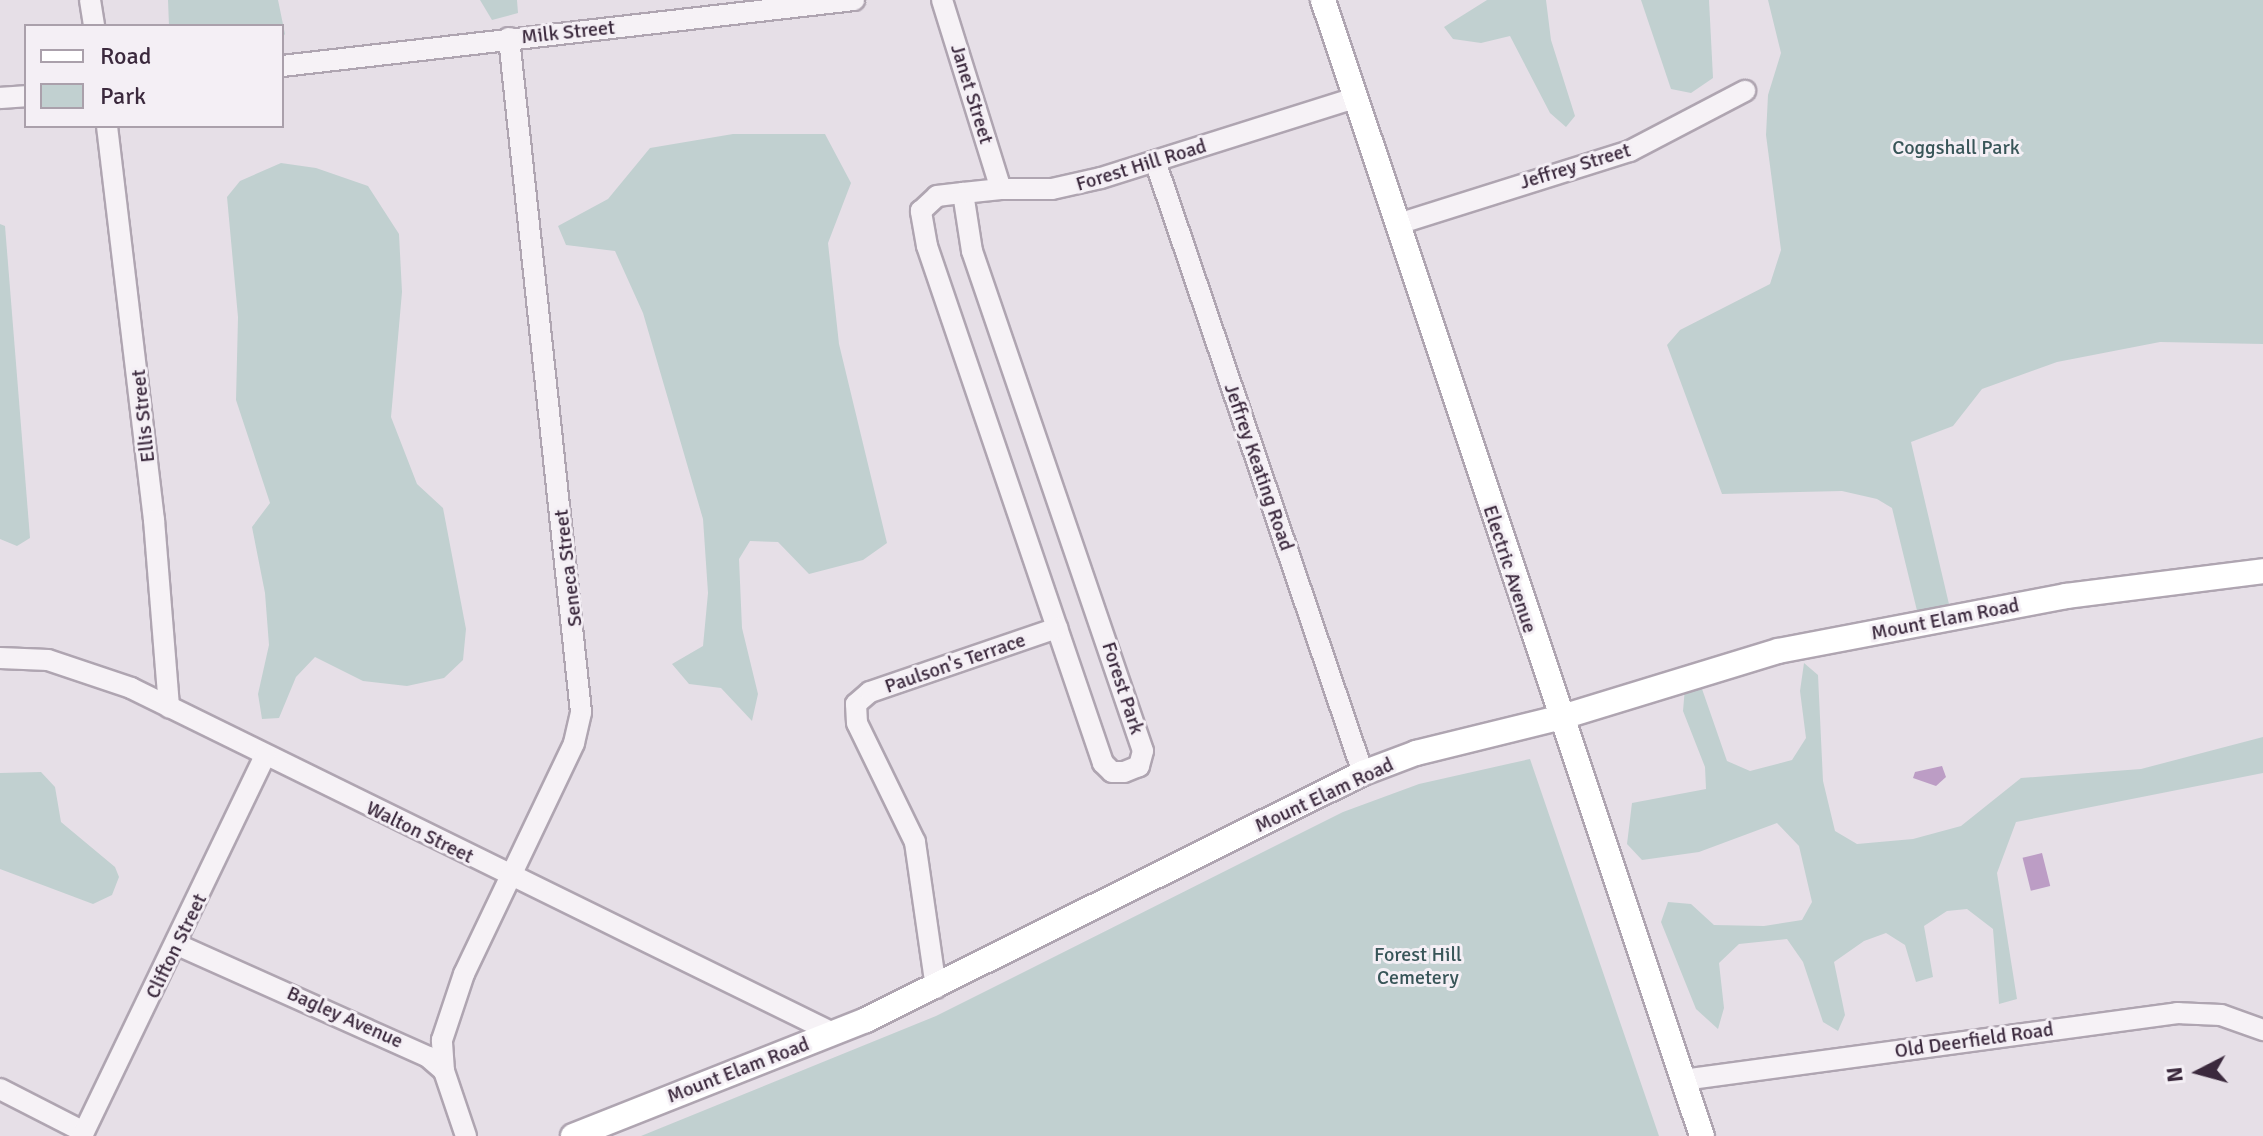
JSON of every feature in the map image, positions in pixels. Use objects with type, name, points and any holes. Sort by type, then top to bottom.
[{"type":"main road","name":"Electric Avenue","points":[[1323,0],[1559,718],[1702,1136]]},
{"type":"main road","name":"Mount Elam Road","points":[[573,1136],[833,1033],[936,988],[1363,773],[1443,745],[1559,718],[1778,651],[2066,596],[2263,571]]},
{"type":"street","points":[[90,0],[94,24]]},
{"type":"street","name":"Milk Street","points":[[284,66],[854,0]]},
{"type":"street","name":"Janet Street","points":[[942,0],[1001,189]]},
{"type":"street","name":"Seneca Street","points":[[444,1071],[445,1030],[508,875],[574,743],[582,702],[509,38]]},
{"type":"street","name":"Jeffrey Street","points":[[1398,224],[1630,151],[1745,91]]},
{"type":"street","points":[[0,98],[24,96]]},
{"type":"street","name":"Forest Hill Road","points":[[924,205],[937,196],[1001,189],[1067,187],[1355,98]]},
{"type":"street","name":"Ellis Street","points":[[107,128],[154,520],[169,707]]},
{"type":"street","name":"Jeffrey Keating Road","points":[[1155,161],[1363,773]]},
{"type":"street","name":"Forest Park","points":[[924,205],[920,221],[927,246],[1105,766],[1117,773],[1134,769],[1142,763],[1143,751],[972,251],[963,193]]},
{"type":"street","name":"Paulson's Terrace","points":[[936,988],[915,842],[857,723],[856,704],[870,692],[1057,628]]},
{"type":"street","name":"Walton Street","points":[[0,658],[35,658],[73,667],[169,707],[833,1033]]},
{"type":"street","name":"Clifton Street","points":[[83,1134],[178,945],[265,755]]},
{"type":"street","name":"Bagley Avenue","points":[[178,945],[395,1038],[444,1071]]},
{"type":"street","name":"Old Deerfield Road","points":[[1683,1080],[2177,1013],[2221,1015],[2263,1030]]},
{"type":"street","points":[[444,1071],[466,1136]]},
{"type":"street","points":[[0,1089],[83,1134]]},
{"type":"green space","points":[[168,0],[278,0],[283,24],[169,24]]},
{"type":"green space","points":[[480,0],[517,0],[518,13],[492,20]]},
{"type":"green space","points":[[1487,0],[1546,0],[1551,40],[1575,116],[1566,127],[1550,113],[1510,36],[1481,43],[1453,39],[1444,27]]},
{"type":"green space","points":[[1641,0],[1709,0],[1713,78],[1691,93],[1671,89]]},
{"type":"green space","name":"Coggshall Park","points":[[1768,0],[2263,0],[2263,344],[2160,342],[2057,362],[1982,389],[1953,426],[1911,442],[1952,617],[1920,623],[1892,508],[1877,499],[1842,491],[1722,494],[1667,345],[1680,330],[1770,284],[1781,250],[1766,135],[1768,95],[1781,53]]},
{"type":"green space","points":[[733,134],[825,134],[851,183],[828,243],[839,344],[887,543],[863,560],[809,574],[778,542],[750,541],[739,559],[742,628],[758,694],[752,721],[721,688],[689,684],[672,664],[703,646],[708,593],[703,519],[643,313],[615,251],[566,245],[558,226],[608,199],[650,148]]},
{"type":"green space","points":[[281,163],[316,168],[368,186],[399,234],[402,292],[391,417],[417,484],[443,508],[466,629],[463,660],[444,678],[407,686],[363,681],[315,657],[296,677],[279,718],[262,719],[258,694],[269,645],[265,593],[252,527],[270,503],[236,400],[238,317],[227,197],[240,181]]},
{"type":"green space","points":[[0,224],[5,226],[30,538],[17,546],[0,539]]},
{"type":"green space","points":[[1804,663],[1818,675],[1823,781],[1835,831],[1857,844],[1913,839],[1961,826],[2021,778],[2141,769],[2263,737],[2263,773],[2016,822],[1997,873],[2017,999],[1999,1004],[1993,929],[1967,909],[1947,911],[1924,926],[1933,977],[1916,982],[1905,945],[1886,933],[1864,941],[1834,962],[1845,1015],[1838,1031],[1823,1022],[1803,962],[1787,939],[1739,944],[1719,963],[1724,1008],[1718,1029],[1696,1009],[1661,922],[1668,902],[1691,904],[1714,925],[1764,926],[1802,920],[1812,902],[1799,846],[1777,823],[1699,852],[1642,860],[1627,844],[1632,803],[1706,789],[1705,767],[1683,711],[1685,687],[1701,686],[1727,761],[1750,771],[1792,760],[1806,738],[1800,691]]},
{"type":"green space","name":"Forest Hill Cemetery","points":[[1530,759],[1659,1136],[641,1136],[936,1016],[1343,812],[1419,784]]},
{"type":"green space","points":[[41,772],[55,787],[61,822],[115,867],[119,877],[112,895],[93,904],[0,869],[0,773]]},
{"type":"shaded area","points":[[1942,766],[1946,777],[1936,786],[1913,778],[1915,772]]},
{"type":"shaded area","points":[[2042,853],[2050,886],[2031,891],[2023,858]]}]
